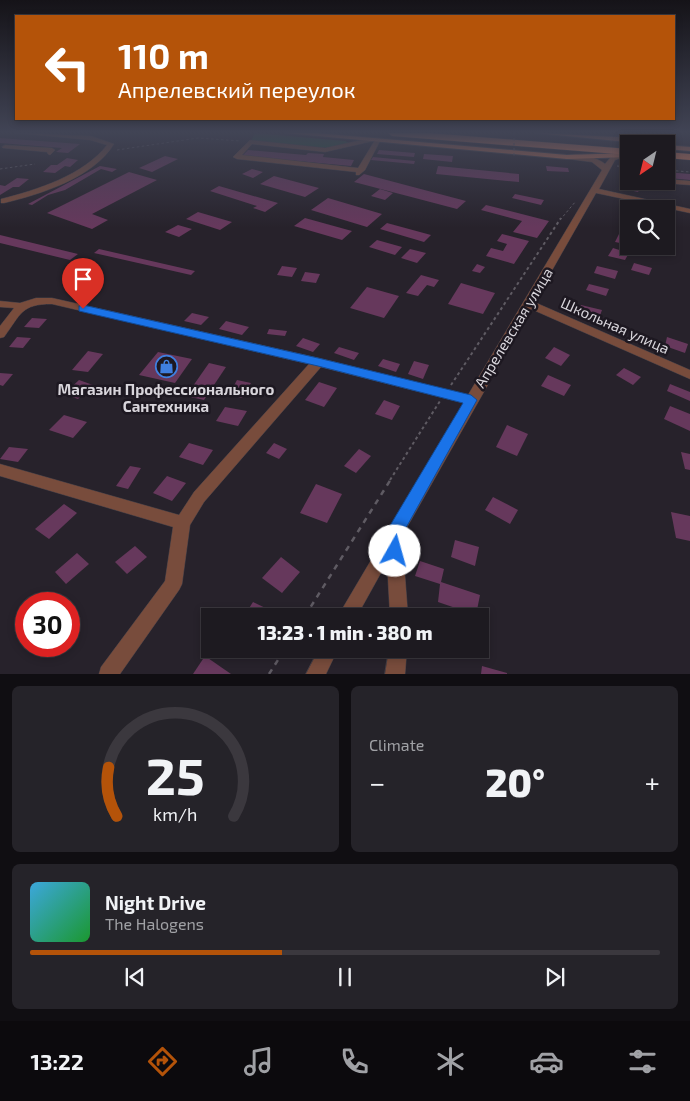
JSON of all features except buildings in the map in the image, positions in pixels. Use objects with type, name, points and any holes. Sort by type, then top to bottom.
[{"type":"street","points":[[4,201],[36,193],[92,164]]},
{"type":"street","points":[[302,164],[360,171],[363,164]]},
{"type":"street","points":[[601,164],[606,171]]},
{"type":"street","points":[[606,171],[609,164]]},
{"type":"street","name":"Апрелевская улица","points":[[352,608],[606,171]]},
{"type":"street","points":[[675,182],[690,183]]},
{"type":"street","points":[[596,190],[690,211]]},
{"type":"street","points":[[0,304],[21,306],[36,301],[52,302],[318,362],[471,400]]},
{"type":"street","name":"Школьная улица","points":[[529,304],[690,375]]},
{"type":"street","points":[[0,334],[21,306]]},
{"type":"street","points":[[108,674],[172,584],[182,523],[199,498],[318,362]]},
{"type":"street","points":[[0,470],[182,523]]},
{"type":"street","points":[[394,534],[399,608]]},
{"type":"street","points":[[314,674],[324,658]]},
{"type":"street","points":[[395,674],[397,658]]},
{"type":"path","points":[[0,169],[32,164]]},
{"type":"path","points":[[675,171],[690,172]]},
{"type":"path","points":[[310,608],[445,394],[557,223],[577,200]]},
{"type":"path","points":[[269,674],[279,658]]},
{"type":"place","name":"Магазин Профессионального Сантехника","points":[[166,367]]},
{"type":"route","points":[[83,309],[318,362],[471,400],[394,534],[395,551]]}]
